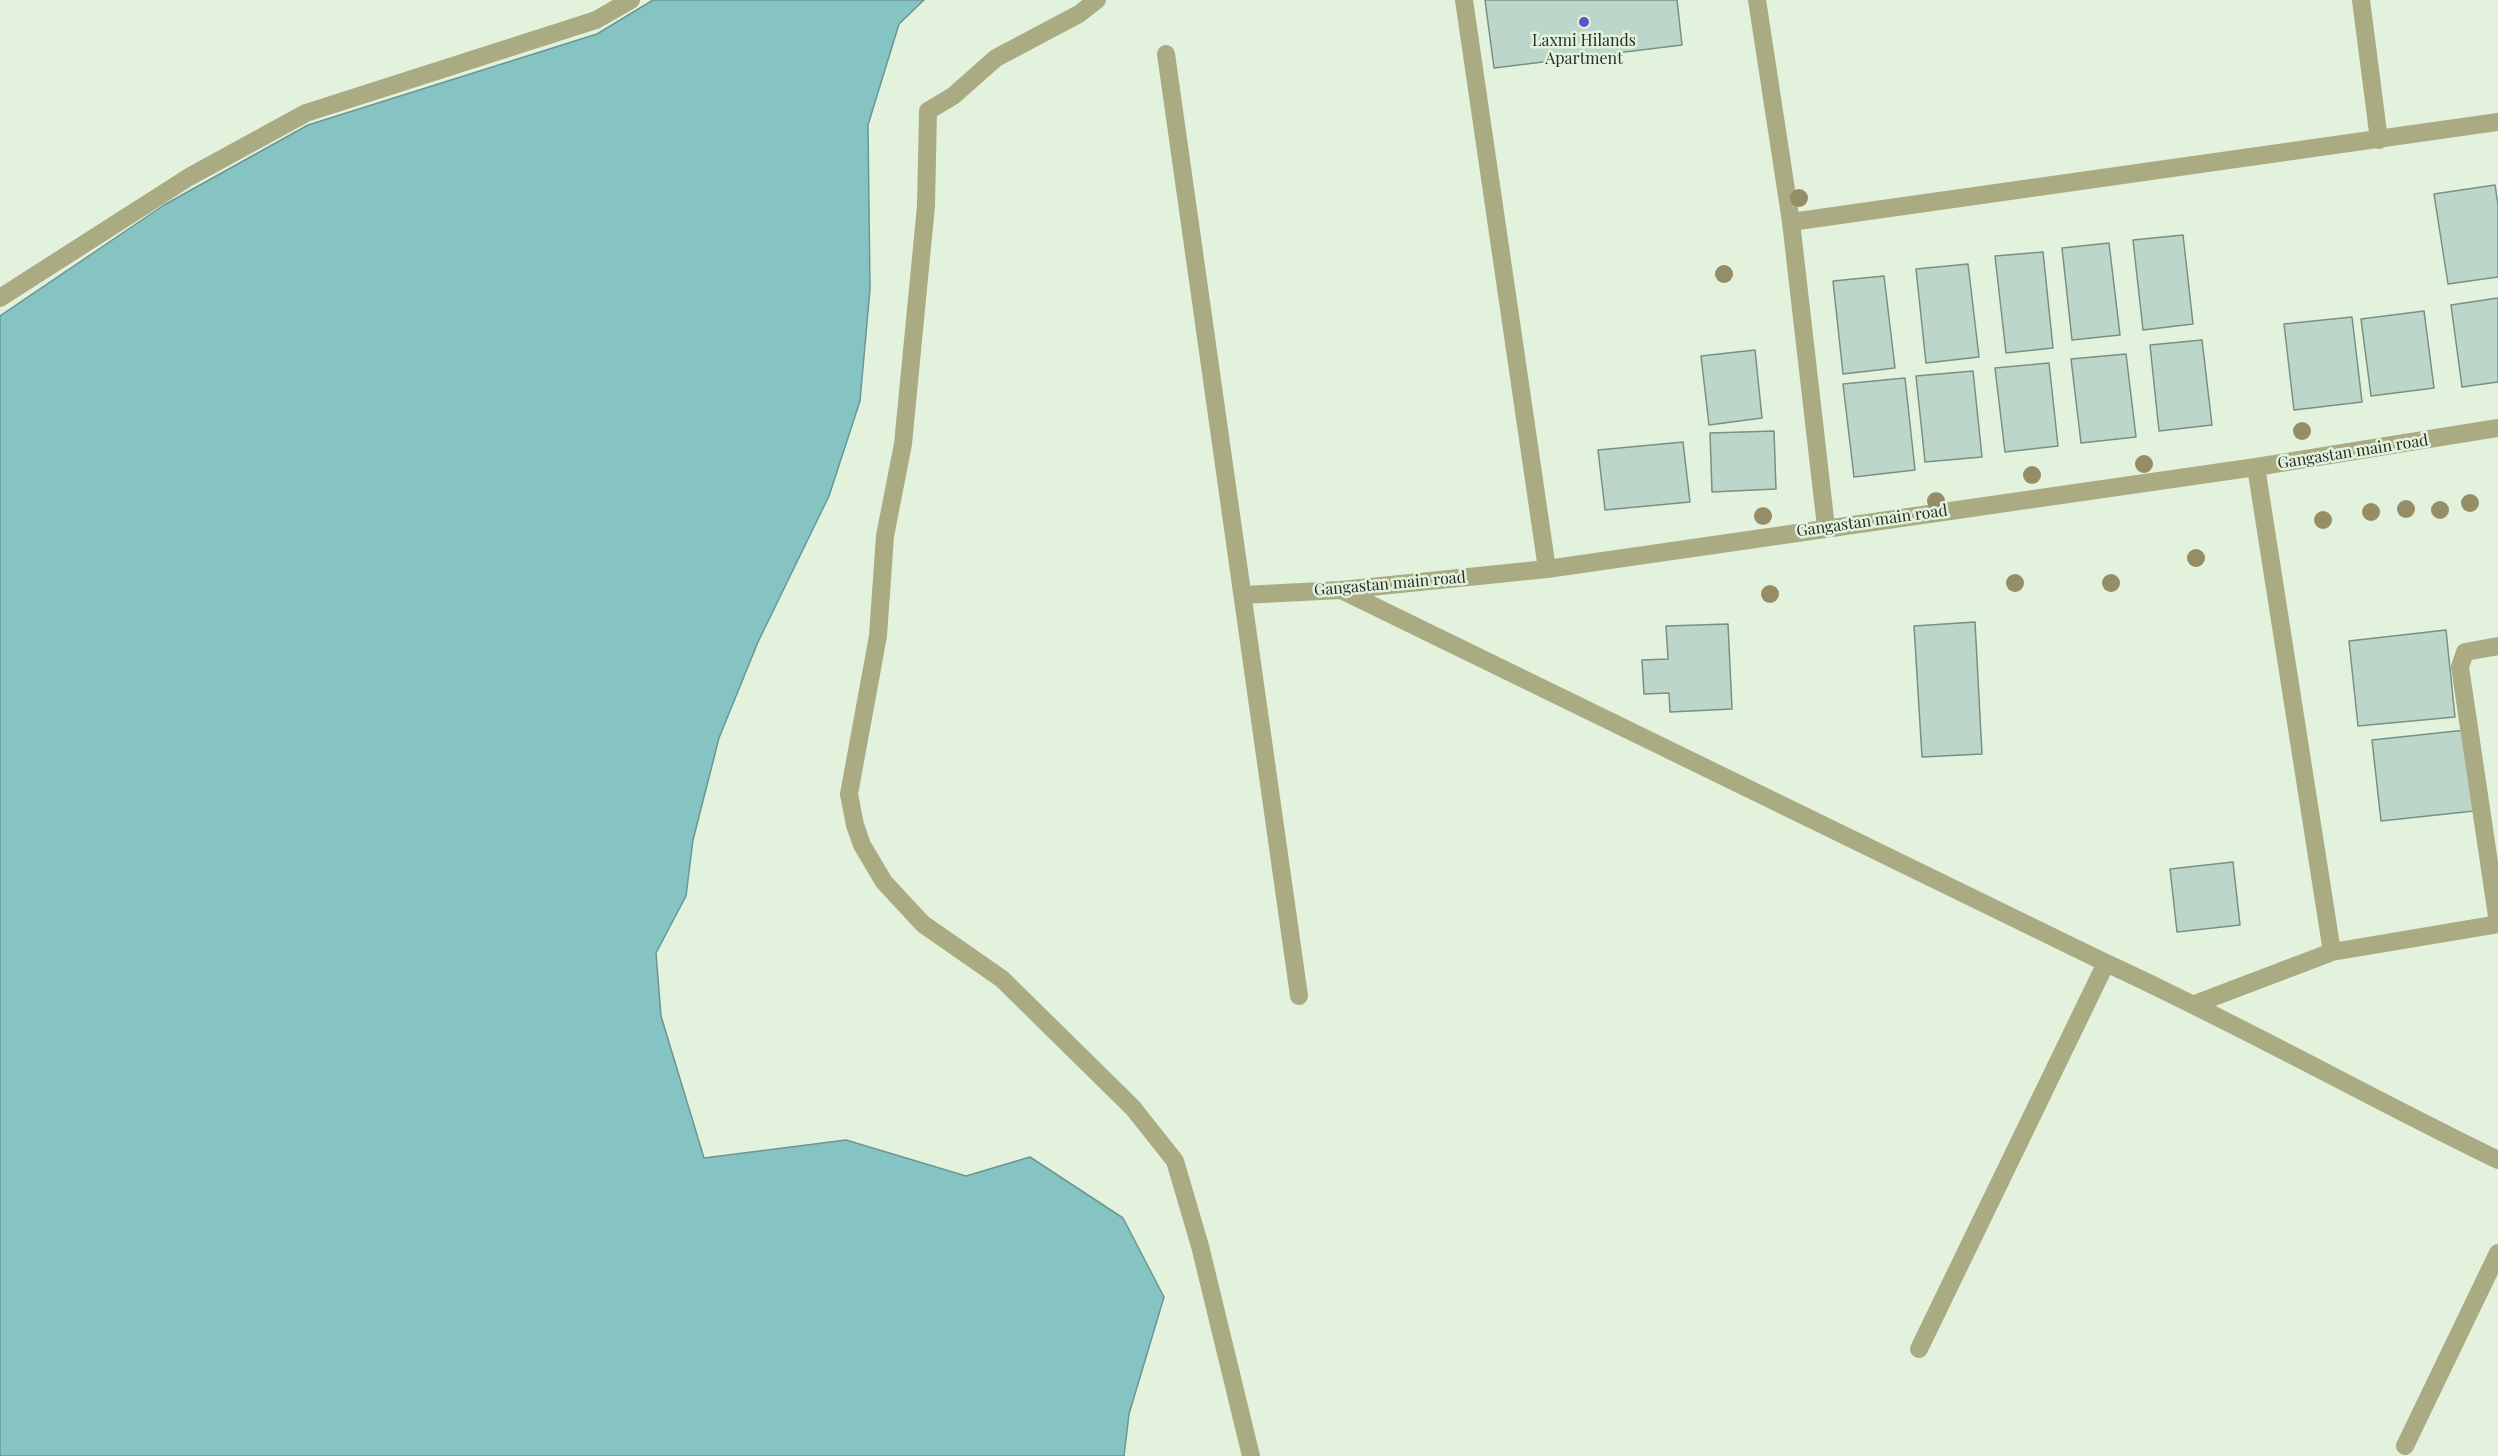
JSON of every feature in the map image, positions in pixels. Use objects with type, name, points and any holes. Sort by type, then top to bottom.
[{"type":"street","points":[[0,298],[189,177],[306,113],[596,20],[631,0]]},
{"type":"street","points":[[1096,0],[1079,14],[996,58],[953,96],[928,111],[926,206],[903,444],[885,536],[878,636],[849,794],[862,845],[884,882],[923,924],[1002,980],[1133,1108],[1176,1161],[1200,1246],[1251,1456]]},
{"type":"street","points":[[1464,0],[1547,568]]},
{"type":"street","points":[[1757,0],[1791,222],[1826,528]]},
{"type":"street","points":[[2361,0],[2379,140]]},
{"type":"street","points":[[1166,54],[1299,996]]},
{"type":"street","points":[[1791,222],[2498,122]]},
{"type":"street","name":"Gangastan main road","points":[[1243,596],[1341,590],[1547,568],[2256,468],[2498,428]]},
{"type":"street","points":[[2256,468],[2332,952]]},
{"type":"street","points":[[1341,590],[2194,1004],[2498,1160]]},
{"type":"street","points":[[2194,1004],[2332,952],[2498,924],[2496,896],[2460,667],[2465,652],[2498,646]]},
{"type":"street","points":[[1919,1349],[2106,963]]},
{"type":"street","points":[[2406,1446],[2498,1253]]},
{"type":"water","points":[[653,0],[924,0],[899,24],[868,125],[870,289],[860,401],[829,496],[758,642],[719,738],[693,840],[686,896],[656,953],[661,1016],[704,1158],[846,1140],[966,1176],[1030,1157],[1123,1218],[1164,1297],[1129,1414],[1124,1456],[0,1456],[0,316],[164,205],[308,125],[597,34]]},
{"type":"building","name":"Laxmi Hilands Apartment","points":[[1485,0],[1677,0],[1682,45],[1494,68]]},
{"type":"building","points":[[2495,185],[2498,205],[2498,277],[2448,284],[2434,194]]},
{"type":"building","points":[[2183,235],[2193,324],[2143,330],[2133,240]]},
{"type":"building","points":[[2109,243],[2120,335],[2072,340],[2062,248]]},
{"type":"building","points":[[2043,252],[2053,348],[2006,353],[1995,256]]},
{"type":"building","points":[[1968,264],[1979,357],[1926,363],[1916,269]]},
{"type":"building","points":[[1884,276],[1895,368],[1843,374],[1833,281]]},
{"type":"building","points":[[2498,298],[2498,382],[2462,387],[2451,305]]},
{"type":"building","points":[[2424,311],[2434,388],[2371,396],[2361,319]]},
{"type":"building","points":[[2352,317],[2362,402],[2294,410],[2284,324]]},
{"type":"building","points":[[2202,340],[2212,425],[2159,431],[2150,345]]},
{"type":"building","points":[[1755,350],[1762,418],[1709,425],[1701,356]]},
{"type":"building","points":[[2126,354],[2136,437],[2081,443],[2071,359]]},
{"type":"building","points":[[2049,363],[2058,446],[2005,452],[1995,368]]},
{"type":"building","points":[[1973,371],[1982,457],[1925,462],[1916,376]]},
{"type":"building","points":[[1905,378],[1915,470],[1854,477],[1843,384]]},
{"type":"building","points":[[1774,431],[1776,489],[1712,492],[1710,433]]},
{"type":"building","points":[[1683,442],[1690,502],[1605,510],[1598,450]]},
{"type":"building","points":[[1975,622],[1982,754],[1922,757],[1914,626]]},
{"type":"building","points":[[1728,624],[1732,709],[1670,712],[1669,693],[1644,694],[1642,660],[1668,659],[1666,626]]},
{"type":"building","points":[[2446,630],[2455,717],[2358,726],[2349,641]]},
{"type":"building","points":[[2466,730],[2474,811],[2381,821],[2372,740]]},
{"type":"building","points":[[2233,862],[2240,925],[2177,932],[2170,869]]},
{"type":"place","name":"Laxmi Hilands Apartment","points":[[1584,22]]}]
